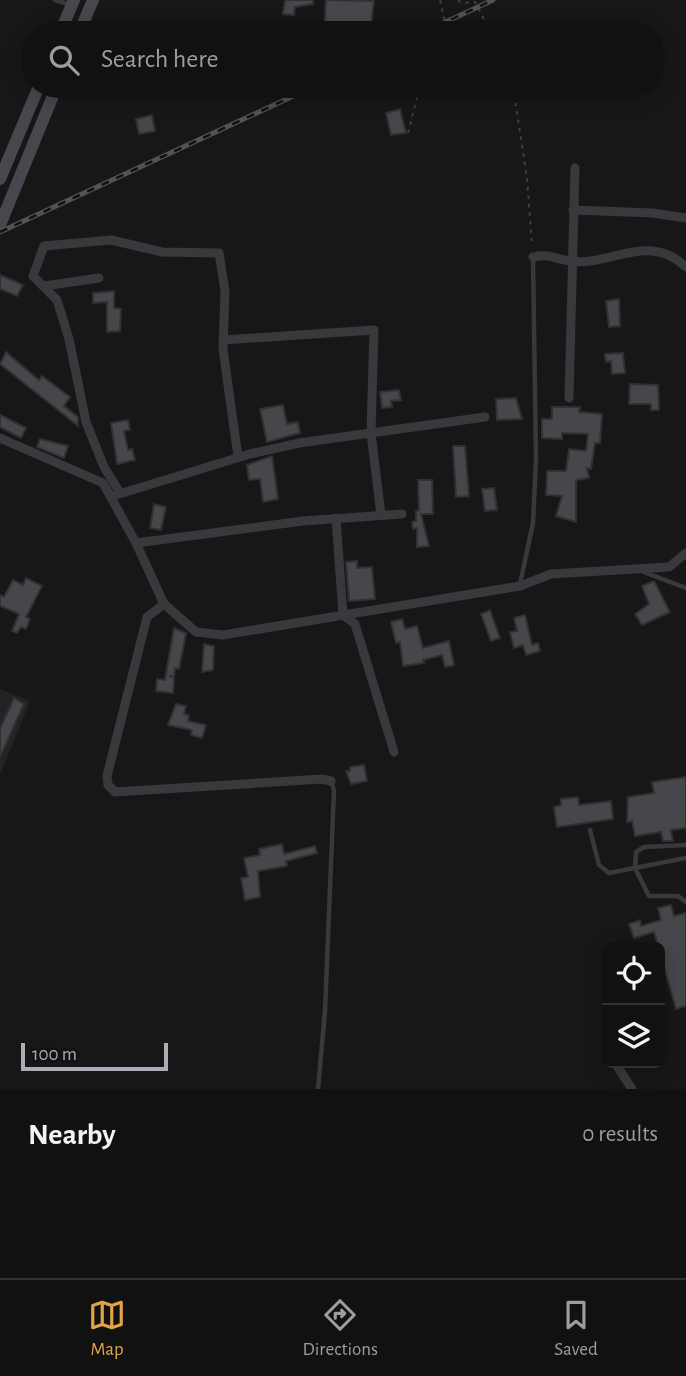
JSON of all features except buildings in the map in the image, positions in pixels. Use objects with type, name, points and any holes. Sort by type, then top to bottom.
[{"type":"main road","points":[[84,21],[93,0]]},
{"type":"main road","points":[[65,21],[73,2]]},
{"type":"main road","points":[[0,179],[34,98]]},
{"type":"main road","points":[[0,225],[52,98]]},
{"type":"street","points":[[569,398],[575,168]]},
{"type":"street","points":[[573,210],[653,213],[686,218]]},
{"type":"street","points":[[238,457],[223,340],[225,291],[219,253],[162,252],[111,240],[62,242],[44,246],[33,276],[57,300],[69,339],[86,422],[163,604],[196,632],[223,635],[520,586],[551,574],[669,567],[686,553]]},
{"type":"street","points":[[533,257],[548,254],[571,262],[641,249],[678,259],[686,267]]},
{"type":"street","points":[[44,286],[99,278]]},
{"type":"street","points":[[223,340],[374,330],[372,433],[381,515]]},
{"type":"street","points":[[115,495],[238,457],[299,443],[485,417]]},
{"type":"street","points":[[0,438],[103,483],[115,495]]},
{"type":"street","points":[[136,543],[336,518],[402,514]]},
{"type":"street","points":[[336,518],[343,615],[355,624],[394,752]]},
{"type":"street","points":[[163,604],[147,617],[107,776],[108,785],[115,792],[321,779],[331,781]]},
{"type":"street","points":[[618,1068],[632,1089]]},
{"type":"lane","points":[[55,0],[73,2]]},
{"type":"lane","points":[[520,586],[533,523],[536,460],[533,257]]},
{"type":"lane","points":[[639,570],[686,588]]},
{"type":"lane","points":[[318,1089],[325,1011],[334,790],[331,781]]},
{"type":"lane","points":[[590,830],[599,864],[609,873],[686,858]]},
{"type":"lane","points":[[686,845],[644,847],[636,852],[635,868],[649,896],[678,896],[686,902]]},
{"type":"path","points":[[440,0],[445,21]]},
{"type":"path","points":[[458,0],[461,3],[475,2],[485,21]]},
{"type":"path","points":[[408,133],[417,98]]},
{"type":"path","points":[[515,98],[527,178],[533,257]]},
{"type":"shaded area","points":[[0,689],[30,701],[0,775]]},
{"type":"railway","points":[[448,21],[493,0]]},
{"type":"railway","points":[[0,232],[289,98]]}]
